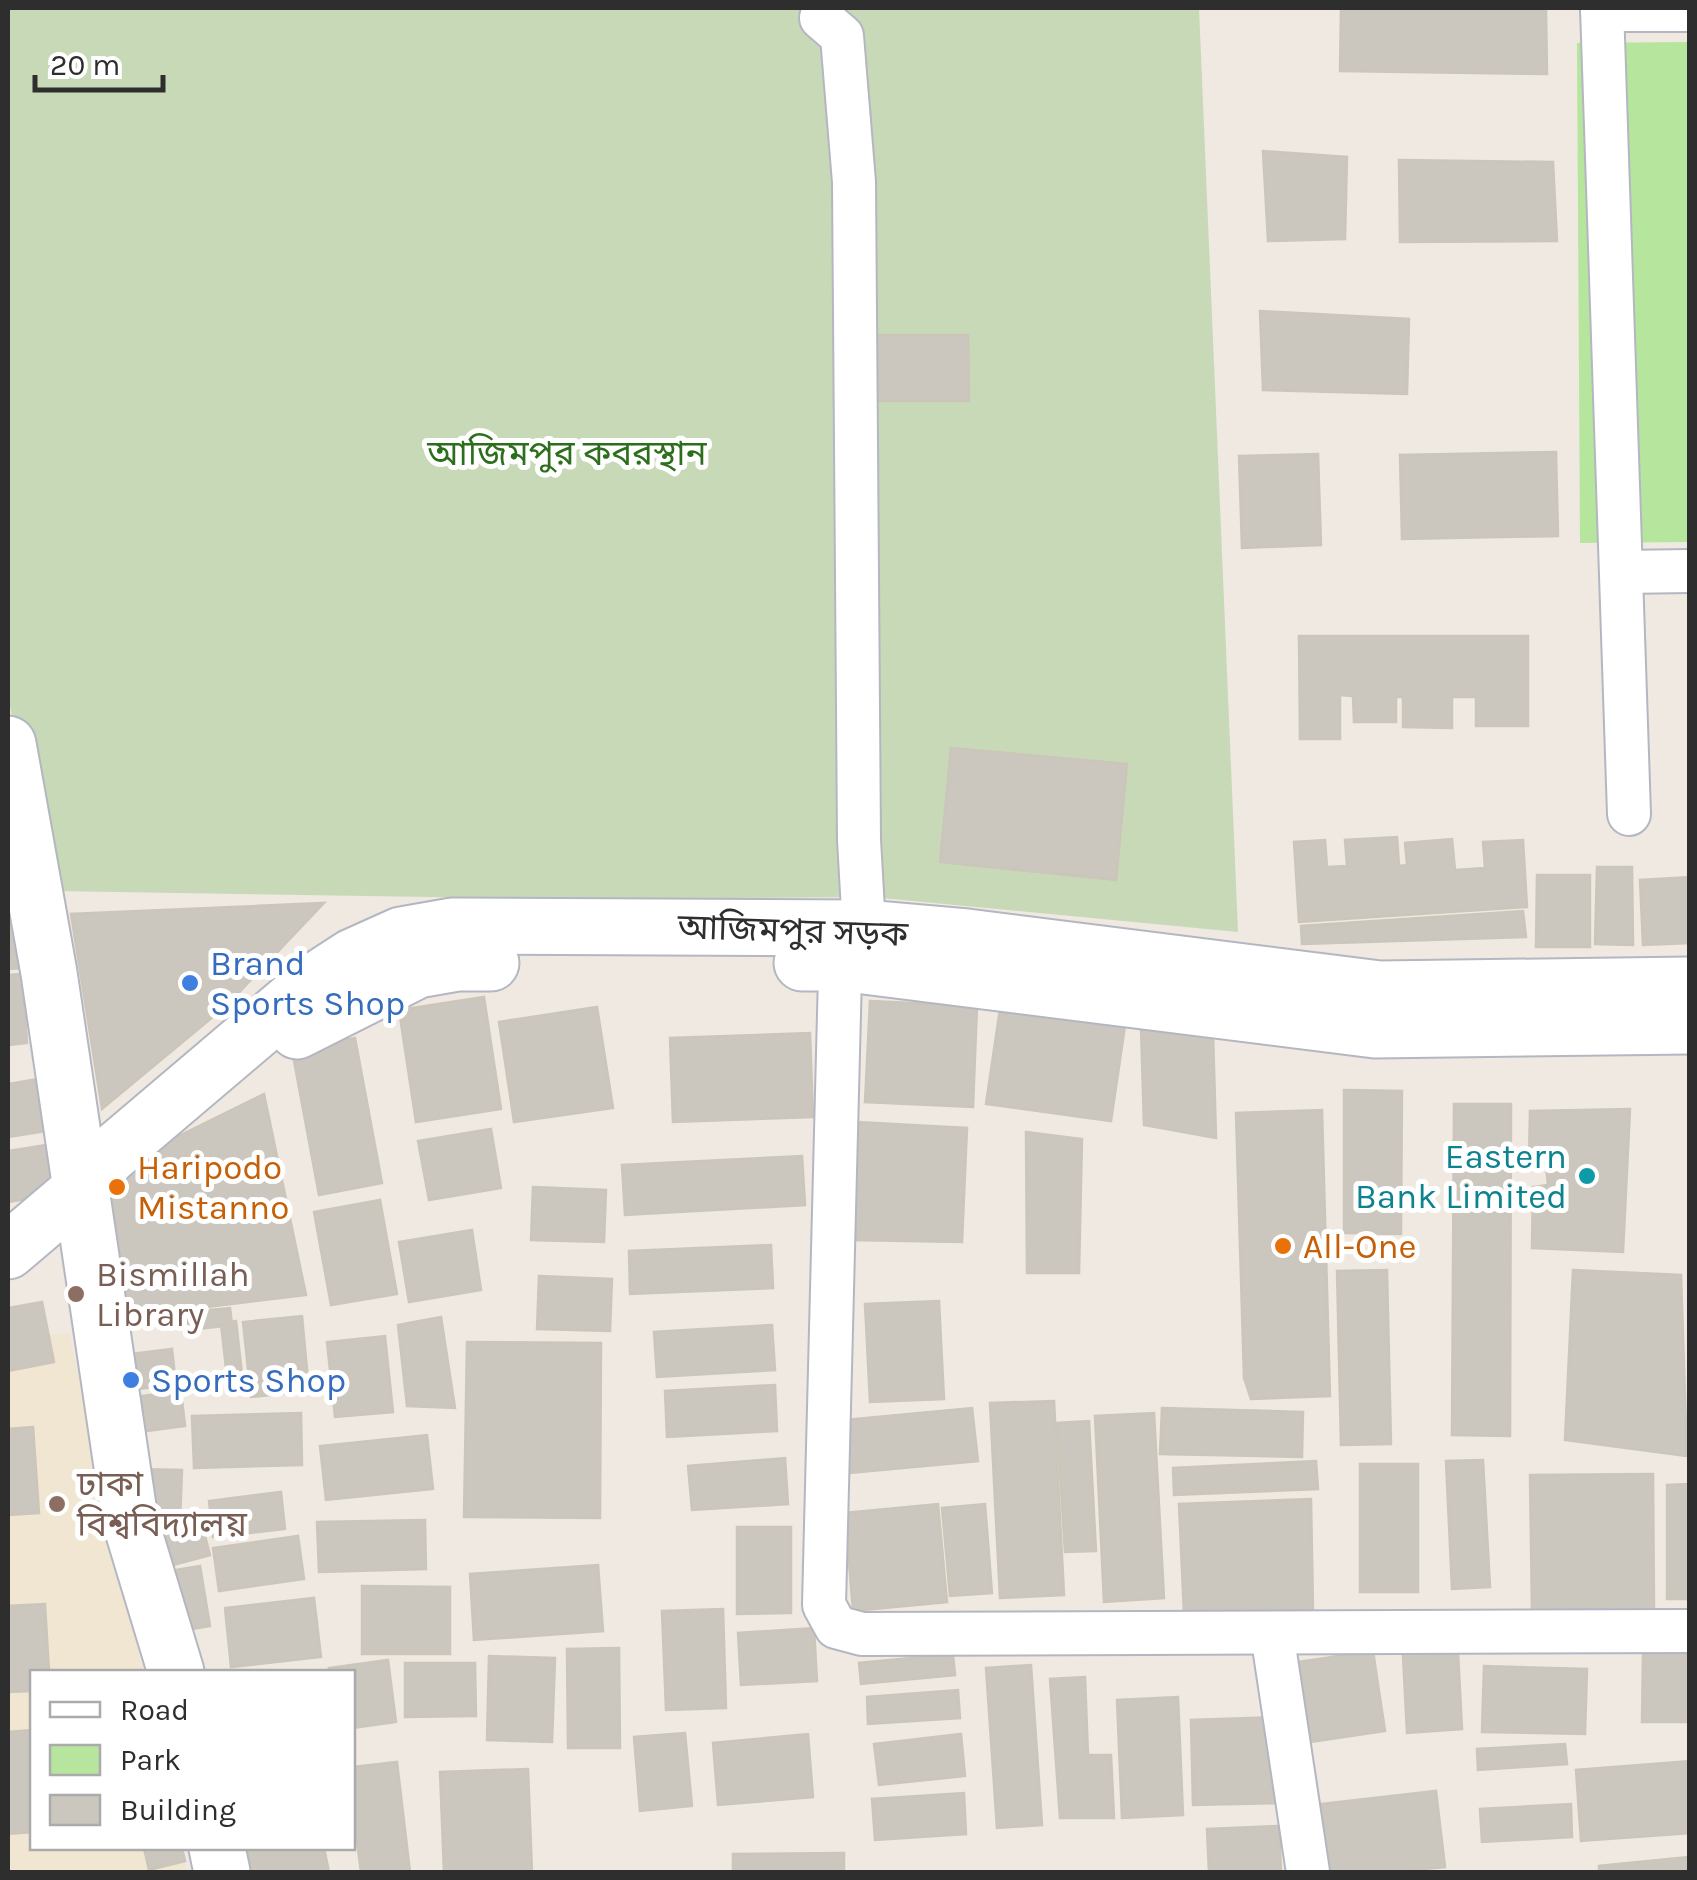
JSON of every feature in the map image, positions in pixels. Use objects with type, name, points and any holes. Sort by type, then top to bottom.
[{"type":"main road","points":[[8,744],[49,973],[130,1520],[175,1670]]},
{"type":"main road","name":"আজিমপুর সড়ক","points":[[8,1279],[83,1202],[109,1156],[315,980],[352,957],[402,935],[452,926],[848,940],[968,937],[1380,990],[1690,986]]},
{"type":"main road","name":"আজিমপুর সড়ক","points":[[848,940],[1376,1030],[1690,1026]]},
{"type":"main road","name":"আজিমপুর সড়ক","points":[[8,1250],[83,1202]]},
{"type":"street","points":[[1629,814],[1602,9],[1690,10]]},
{"type":"street","points":[[820,18],[842,36],[854,182],[859,840],[848,940],[824,1605],[836,1627],[862,1634],[1690,1632]]},
{"type":"street","points":[[1622,572],[1690,571]]},
{"type":"street","points":[[1272,1633],[1308,1872]]},
{"type":"shaded area","name":"ঢাকা বিশ্ববিদ্যালয়","points":[[69,1334],[143,1670],[30,1670],[30,1850],[182,1850],[187,1872],[8,1872],[8,1336]]},
{"type":"green space","name":"আজিমপুর কবরস্থান","points":[[8,8],[1199,8],[1238,932],[871,897],[559,899],[52,891],[8,698]]},
{"type":"green space","points":[[1689,42],[1689,542],[1580,543],[1577,43]]},
{"type":"building","points":[[1341,9],[1546,10],[1547,74],[1340,71]]},
{"type":"building","points":[[1263,151],[1347,157],[1345,239],[1268,241]]},
{"type":"building","points":[[1399,160],[1553,162],[1557,241],[1400,242]]},
{"type":"building","points":[[1260,311],[1409,319],[1407,394],[1263,390]]},
{"type":"building","points":[[866,335],[968,335],[969,401],[866,401]]},
{"type":"building","points":[[1556,452],[1558,536],[1402,539],[1400,455]]},
{"type":"building","points":[[1318,454],[1321,545],[1242,548],[1239,456]]},
{"type":"building","points":[[1299,636],[1528,636],[1528,726],[1476,726],[1476,697],[1452,697],[1452,728],[1403,727],[1403,697],[1396,697],[1396,722],[1354,722],[1353,696],[1340,695],[1340,739],[1300,739]]},
{"type":"building","points":[[951,748],[1127,764],[1116,880],[940,862]]},
{"type":"building","points":[[1397,837],[1399,866],[1407,865],[1405,843],[1452,839],[1455,870],[1485,868],[1483,842],[1523,840],[1527,907],[1299,922],[1294,842],[1325,840],[1327,867],[1347,866],[1345,840]]},
{"type":"building","points":[[1597,867],[1632,867],[1633,945],[1595,944]]},
{"type":"building","points":[[1537,875],[1590,875],[1590,947],[1536,947]]},
{"type":"building","points":[[1690,877],[1690,943],[1643,945],[1640,880]]},
{"type":"building","points":[[324,903],[226,1006],[102,1109],[71,914]]},
{"type":"building","points":[[1523,911],[1526,937],[1302,944],[1301,926]]},
{"type":"building","points":[[23,921],[25,968],[8,969],[8,922]]},
{"type":"building","points":[[22,974],[27,1043],[8,1045],[8,975]]},
{"type":"building","points":[[484,997],[501,1109],[416,1122],[399,1010]]},
{"type":"building","points":[[870,1001],[977,1006],[973,1107],[865,1102]]},
{"type":"building","points":[[1001,1002],[1126,1019],[1111,1121],[986,1104]]},
{"type":"building","points":[[597,1007],[613,1108],[514,1122],[499,1022]]},
{"type":"building","points":[[1141,1027],[1213,1033],[1216,1138],[1144,1125]]},
{"type":"building","points":[[810,1033],[813,1117],[673,1122],[670,1038]]},
{"type":"building","points":[[355,1038],[382,1183],[319,1195],[292,1050]]},
{"type":"building","points":[[56,1076],[65,1128],[8,1137],[8,1084]]},
{"type":"building","points":[[1344,1090],[1402,1091],[1401,1234],[1344,1233]]},
{"type":"building","points":[[264,1094],[306,1295],[123,1317],[106,1172]]},
{"type":"building","points":[[1454,1104],[1511,1104],[1510,1436],[1452,1435]]},
{"type":"building","name":"Eastern Bank Limited","points":[[1630,1109],[1623,1252],[1532,1248],[1533,1187],[1548,1185],[1546,1166],[1529,1158],[1530,1111]]},
{"type":"building","name":"All-One","points":[[1322,1110],[1330,1396],[1251,1399],[1244,1378],[1236,1113]]},
{"type":"building","points":[[856,1122],[967,1128],[962,1242],[851,1240]]},
{"type":"building","points":[[491,1129],[501,1188],[429,1200],[418,1141]]},
{"type":"building","points":[[1026,1132],[1082,1139],[1079,1273],[1027,1273]]},
{"type":"building","points":[[59,1143],[67,1192],[8,1202],[8,1151]]},
{"type":"building","points":[[802,1156],[805,1205],[625,1215],[622,1165]]},
{"type":"building","points":[[533,1187],[606,1190],[604,1242],[531,1240]]},
{"type":"building","points":[[380,1200],[397,1294],[331,1305],[314,1212]]},
{"type":"building","points":[[472,1230],[481,1290],[409,1302],[399,1242]]},
{"type":"building","points":[[771,1245],[773,1288],[630,1294],[629,1251]]},
{"type":"building","points":[[1387,1270],[1391,1444],[1341,1445],[1337,1271]]},
{"type":"building","points":[[1573,1270],[1681,1275],[1687,1456],[1565,1440]]},
{"type":"building","points":[[539,1276],[612,1279],[610,1331],[537,1329]]},
{"type":"building","points":[[939,1301],[944,1399],[870,1402],[865,1304]]},
{"type":"building","points":[[42,1302],[54,1362],[8,1371],[8,1308]]},
{"type":"building","points":[[230,1308],[232,1325],[189,1330],[187,1312]]},
{"type":"building","points":[[302,1316],[309,1391],[251,1397],[243,1322]]},
{"type":"building","points":[[441,1317],[455,1408],[407,1406],[398,1325]]},
{"type":"building","points":[[236,1321],[244,1392],[229,1394],[221,1324]]},
{"type":"building","points":[[772,1325],[775,1370],[657,1377],[654,1332]]},
{"type":"building","points":[[385,1336],[393,1412],[335,1417],[327,1342]]},
{"type":"building","points":[[467,1342],[601,1343],[600,1518],[464,1517]]},
{"type":"building","points":[[172,1349],[176,1385],[119,1391],[115,1356]]},
{"type":"building","points":[[775,1385],[777,1431],[667,1437],[665,1391]]},
{"type":"building","points":[[181,1391],[185,1426],[131,1433],[126,1398]]},
{"type":"building","points":[[1054,1401],[1064,1595],[1000,1598],[990,1403]]},
{"type":"building","points":[[972,1408],[978,1461],[850,1473],[846,1420]]},
{"type":"building","points":[[1162,1408],[1303,1412],[1302,1457],[1160,1454]]},
{"type":"building","points":[[301,1413],[302,1465],[194,1468],[192,1416]]},
{"type":"building","points":[[1154,1413],[1164,1598],[1104,1602],[1095,1416]]},
{"type":"building","points":[[1089,1421],[1096,1551],[1065,1552],[1057,1423]]},
{"type":"building","points":[[33,1427],[39,1513],[8,1515],[8,1429]]},
{"type":"building","points":[[427,1435],[433,1489],[326,1500],[320,1446]]},
{"type":"building","points":[[785,1458],[788,1504],[692,1510],[688,1466]]},
{"type":"building","points":[[1483,1460],[1490,1587],[1452,1589],[1446,1461]]},
{"type":"building","points":[[1316,1461],[1318,1489],[1174,1495],[1173,1468]]},
{"type":"building","points":[[1360,1464],[1418,1464],[1418,1592],[1360,1592]]},
{"type":"building","points":[[137,1469],[182,1470],[180,1523],[136,1522]]},
{"type":"building","points":[[1653,1474],[1654,1610],[1532,1611],[1530,1475]]},
{"type":"building","points":[[1690,1484],[1690,1599],[1667,1599],[1667,1485]]},
{"type":"building","points":[[281,1492],[285,1529],[213,1537],[209,1501]]},
{"type":"building","points":[[1311,1499],[1313,1610],[1184,1614],[1179,1504]]},
{"type":"building","points":[[938,1504],[947,1602],[853,1611],[845,1513]]},
{"type":"building","points":[[985,1504],[992,1593],[950,1596],[942,1508]]},
{"type":"building","points":[[201,1520],[210,1555],[151,1571],[142,1536]]},
{"type":"building","points":[[425,1520],[426,1569],[319,1572],[317,1522]]},
{"type":"building","points":[[737,1527],[791,1527],[791,1613],[737,1614]]},
{"type":"building","points":[[298,1536],[304,1579],[219,1591],[213,1548]]},
{"type":"building","points":[[598,1565],[603,1631],[474,1640],[470,1574]]},
{"type":"building","points":[[200,1566],[210,1626],[174,1632],[164,1572]]},
{"type":"building","points":[[362,1586],[450,1587],[450,1654],[362,1654]]},
{"type":"building","points":[[314,1598],[321,1657],[231,1667],[225,1608]]},
{"type":"building","points":[[45,1604],[49,1670],[30,1670],[30,1691],[8,1692],[8,1606]]},
{"type":"building","points":[[723,1609],[726,1708],[666,1710],[662,1611]]},
{"type":"building","points":[[814,1628],[817,1681],[741,1685],[738,1633]]},
{"type":"building","points":[[1457,1633],[1462,1729],[1407,1733],[1402,1636]]},
{"type":"building","points":[[619,1648],[620,1748],[568,1748],[567,1649]]},
{"type":"building","points":[[1373,1651],[1385,1731],[1310,1742],[1298,1662]]},
{"type":"building","points":[[953,1654],[955,1675],[861,1684],[859,1663]]},
{"type":"building","points":[[1643,1654],[1690,1654],[1690,1722],[1642,1722]]},
{"type":"building","points":[[489,1656],[555,1658],[552,1742],[487,1740]]},
{"type":"building","points":[[388,1660],[396,1722],[355,1728],[355,1670],[329,1668]]},
{"type":"building","points":[[405,1663],[475,1663],[476,1716],[405,1717]]},
{"type":"building","points":[[1031,1665],[1042,1825],[997,1828],[986,1668]]},
{"type":"building","points":[[1484,1666],[1587,1669],[1585,1734],[1482,1732]]},
{"type":"building","points":[[1085,1677],[1088,1755],[1111,1755],[1114,1818],[1060,1818],[1050,1679]]},
{"type":"building","points":[[958,1690],[960,1718],[868,1724],[867,1697]]},
{"type":"building","points":[[1178,1697],[1183,1815],[1122,1818],[1117,1700]]},
{"type":"building","points":[[1277,1717],[1279,1803],[1193,1805],[1191,1720]]},
{"type":"building","points":[[30,1730],[30,1832],[8,1834],[8,1732]]},
{"type":"building","points":[[685,1733],[692,1806],[640,1811],[634,1737]]},
{"type":"building","points":[[808,1734],[813,1797],[718,1805],[713,1743]]},
{"type":"building","points":[[961,1734],[965,1776],[879,1785],[874,1744]]},
{"type":"building","points":[[1565,1744],[1567,1764],[1478,1770],[1477,1749]]},
{"type":"building","points":[[1690,1761],[1690,1833],[1581,1841],[1576,1770]]},
{"type":"building","points":[[397,1762],[410,1872],[361,1872],[355,1826],[355,1767]]},
{"type":"building","points":[[528,1769],[532,1872],[444,1872],[440,1772]]},
{"type":"building","points":[[1436,1791],[1445,1867],[1310,1872],[1303,1806]]},
{"type":"building","points":[[964,1793],[966,1834],[875,1840],[872,1799]]},
{"type":"building","points":[[1571,1804],[1572,1837],[1482,1842],[1480,1809]]},
{"type":"building","points":[[1279,1826],[1281,1872],[1209,1872],[1207,1829]]},
{"type":"building","points":[[144,1850],[182,1850],[185,1861],[149,1870]]},
{"type":"building","points":[[246,1850],[324,1850],[329,1872],[251,1872]]},
{"type":"building","points":[[844,1853],[844,1872],[733,1872],[733,1854]]},
{"type":"building","points":[[1690,1857],[1690,1872],[1599,1872],[1599,1866]]},
{"type":"place","name":"Brand Sports Shop","points":[[190,983]]},
{"type":"place","name":"Eastern Bank Limited","points":[[1587,1176]]},
{"type":"place","name":"Haripodo Mistanno","points":[[117,1187]]},
{"type":"place","name":"All-One","points":[[1283,1246]]},
{"type":"place","name":"Bismillah Library","points":[[76,1294]]},
{"type":"place","name":"Sports Shop","points":[[131,1380]]},
{"type":"place","name":"ঢাকা বিশ্ববিদ্যালয়","points":[[57,1504]]}]
